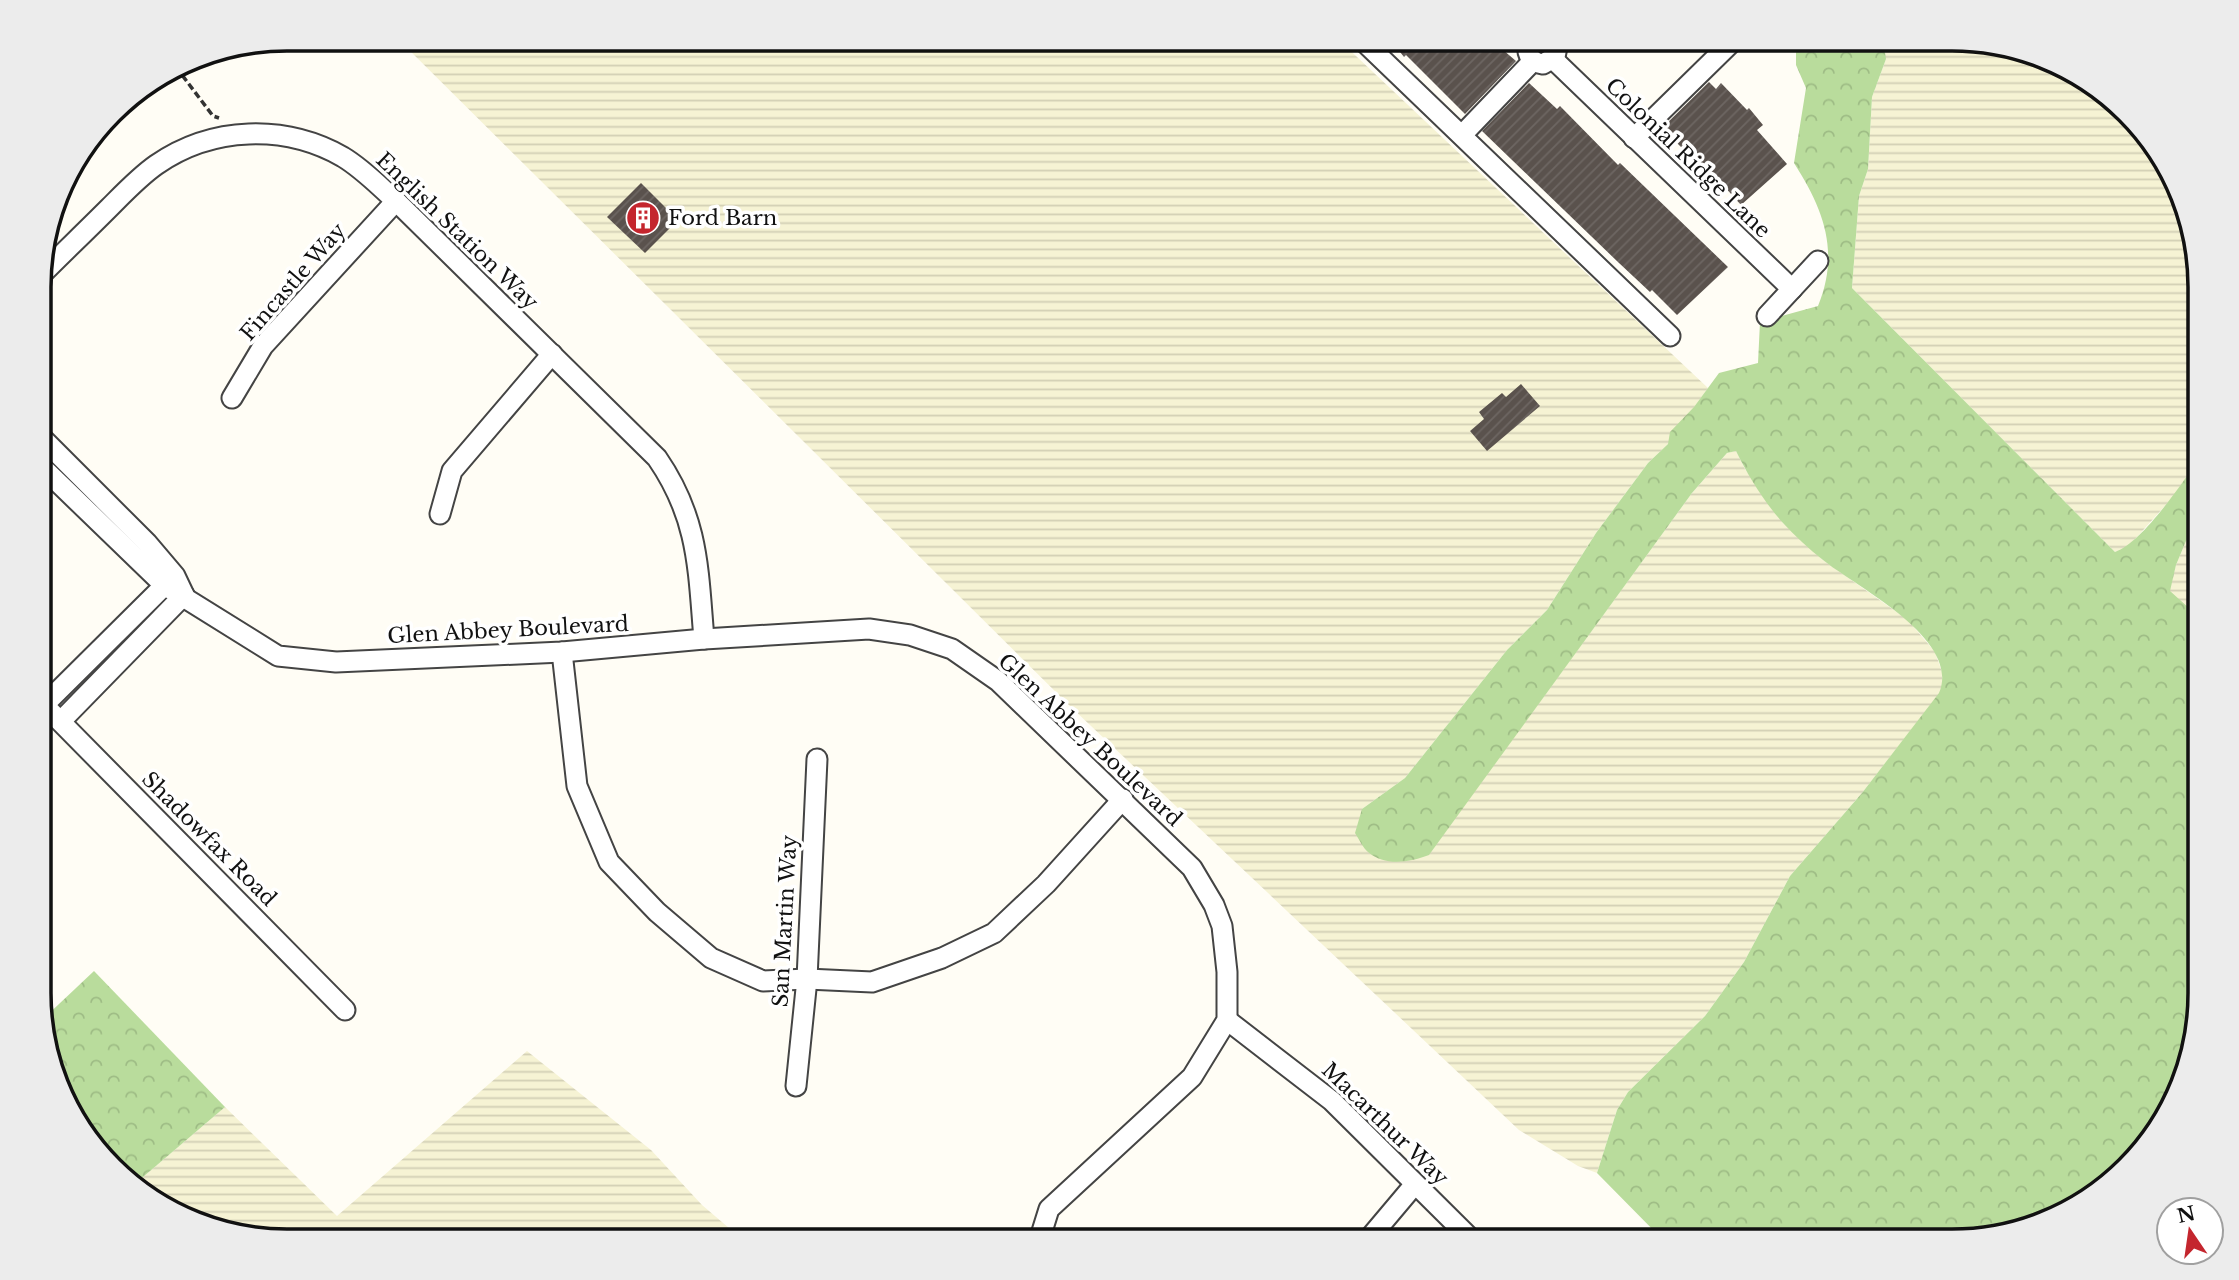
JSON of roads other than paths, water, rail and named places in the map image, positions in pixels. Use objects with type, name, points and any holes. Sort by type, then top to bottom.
[{"type":"street","points":[[1375,51],[1670,336]]},
{"type":"street","points":[[1531,51],[1543,60]]},
{"type":"street","points":[[1462,135],[1543,60],[1557,51]]},
{"type":"street","points":[[1634,138],[1722,51]]},
{"type":"street","name":"Colonial Ridge Lane","points":[[1543,60],[1634,138],[1792,289]]},
{"type":"street","name":"English Station Way","points":[[52,264],[155,166],[172,155],[221,136],[283,135],[306,140],[344,158],[396,201],[643,442],[671,478],[683,501],[696,550],[704,639]]},
{"type":"street","name":"Fincastle Way","points":[[232,398],[263,346],[396,201]]},
{"type":"street","points":[[1767,316],[1818,261]]},
{"type":"street","points":[[440,514],[452,471],[552,354]]},
{"type":"street","name":"Glen Abbey Boulevard","points":[[51,446],[148,543],[170,580]]},
{"type":"street","name":"Glen Abbey Boulevard","points":[[51,475],[184,595],[230,628],[278,656],[336,662],[562,652],[704,639],[869,629],[910,635],[952,649],[998,681],[1192,868],[1214,905],[1222,926],[1227,1020]]},
{"type":"street","points":[[51,694],[170,580]]},
{"type":"street","points":[[61,721],[184,595]]},
{"type":"street","points":[[562,652],[577,786],[609,862],[657,912],[712,958],[763,981],[807,979],[872,982],[942,958],[994,933],[1046,884],[1123,799]]},
{"type":"street","name":"Shadowfax Road","points":[[51,712],[345,1010]]},
{"type":"street","name":"San Martin Way","points":[[796,1086],[807,979],[817,759]]},
{"type":"street","points":[[1043,1229],[1049,1209],[1192,1077],[1227,1020]]},
{"type":"street","name":"Macarthur Way","points":[[1227,1020],[1332,1101],[1461,1229]]},
{"type":"street","points":[[1377,1229],[1415,1184]]},
{"type":"place","name":"Ford Barn","points":[[643,218]]}]
